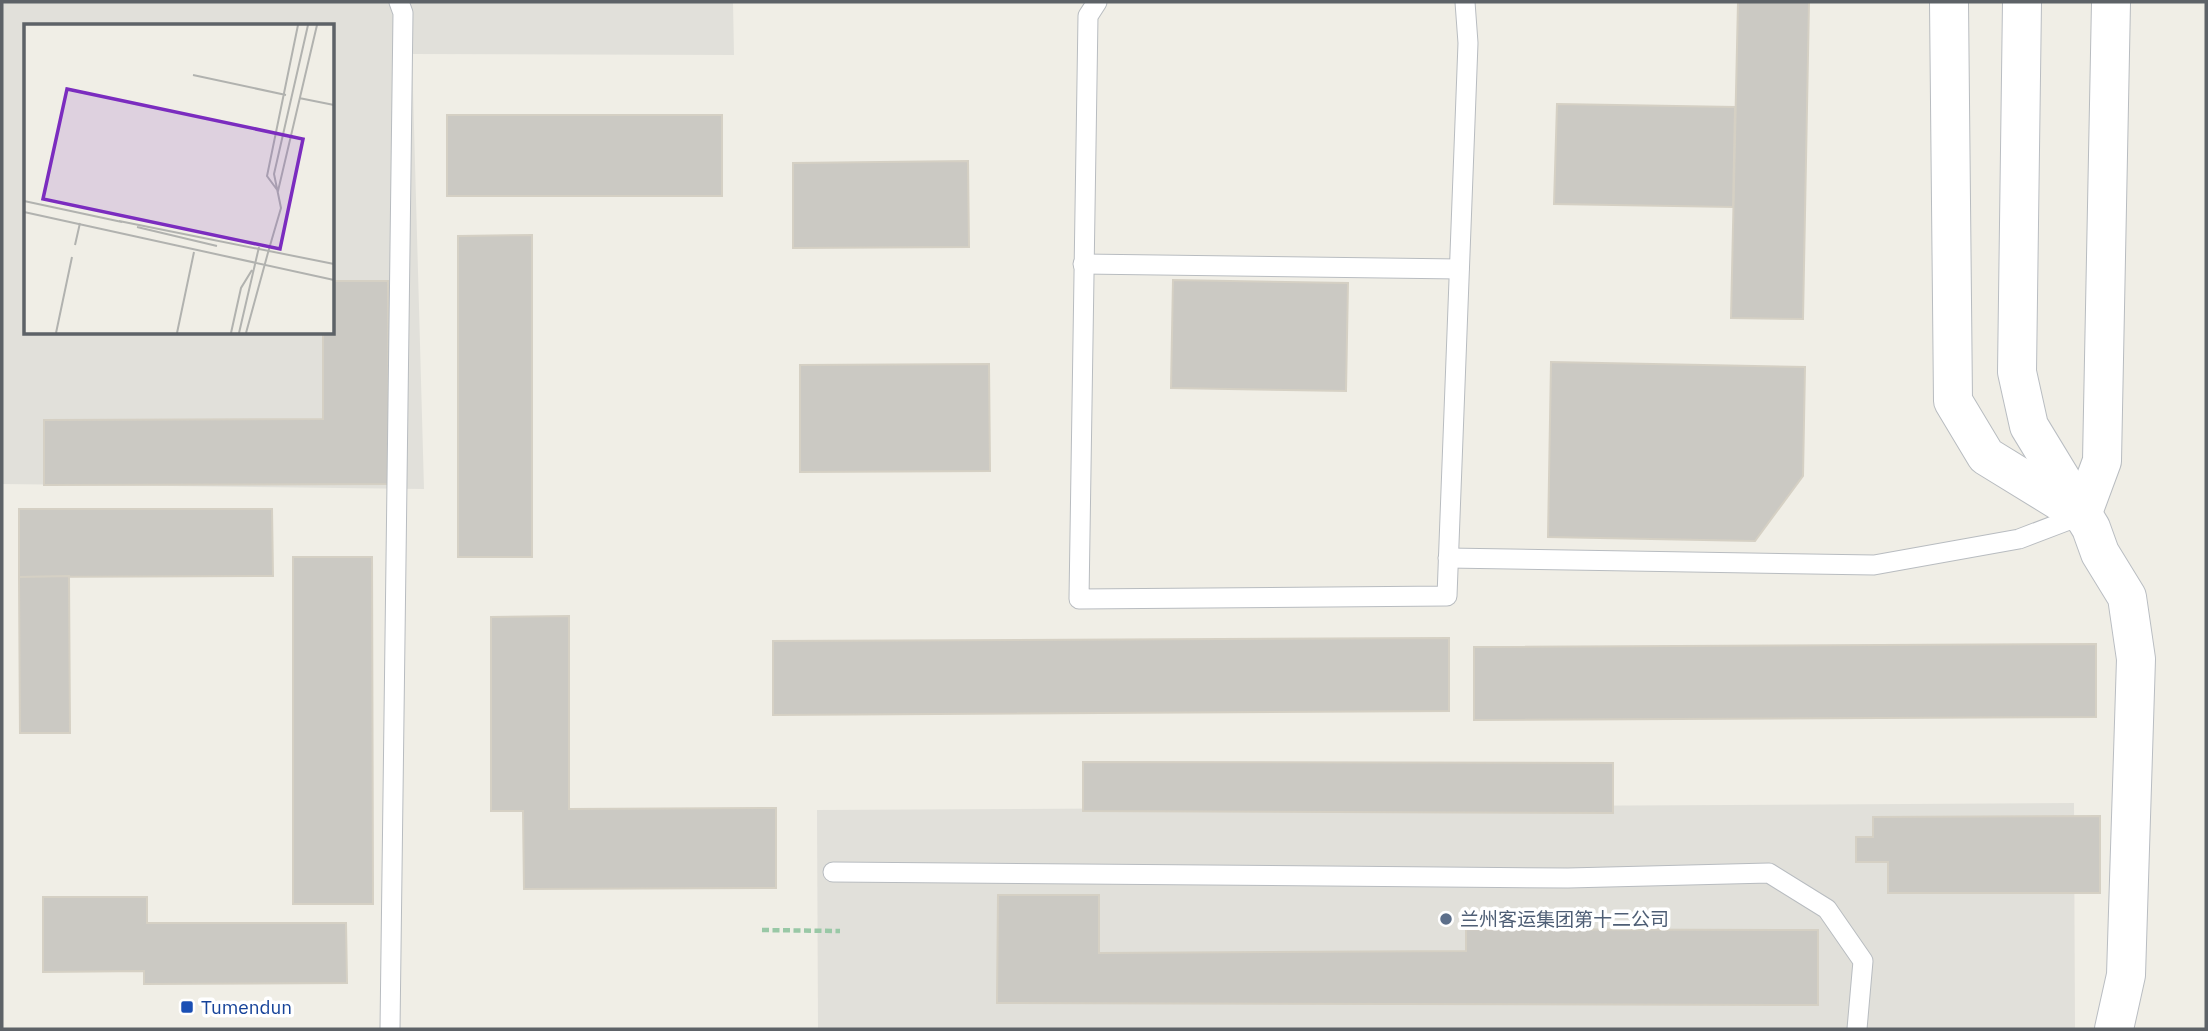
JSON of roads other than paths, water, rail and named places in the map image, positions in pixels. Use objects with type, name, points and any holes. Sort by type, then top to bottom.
[{"type":"street","points":[[1949,2],[1953,401],[1986,456],[2082,515]]},
{"type":"street","points":[[2022,2],[2017,372],[2029,426],[2127,597],[2136,659],[2126,975],[2114,1029]]},
{"type":"street","points":[[2082,515],[2102,461],[2111,2]]},
{"type":"lane","points":[[390,1029],[403,13],[399,2]]},
{"type":"lane","points":[[1097,2],[1088,16],[1079,599],[1447,596],[1468,43],[1465,2]]},
{"type":"lane","points":[[1083,264],[1459,269]]},
{"type":"lane","points":[[1448,558],[1874,565],[2019,540],[2082,515]]},
{"type":"lane","points":[[833,872],[1555,878],[1769,873],[1827,909],[1863,961],[1857,1029]]},
{"type":"place","name":"兰州客运集团第十二公司","points":[[1446,919]]},
{"type":"place","name":"Tumendun","points":[[187,1007]]}]
